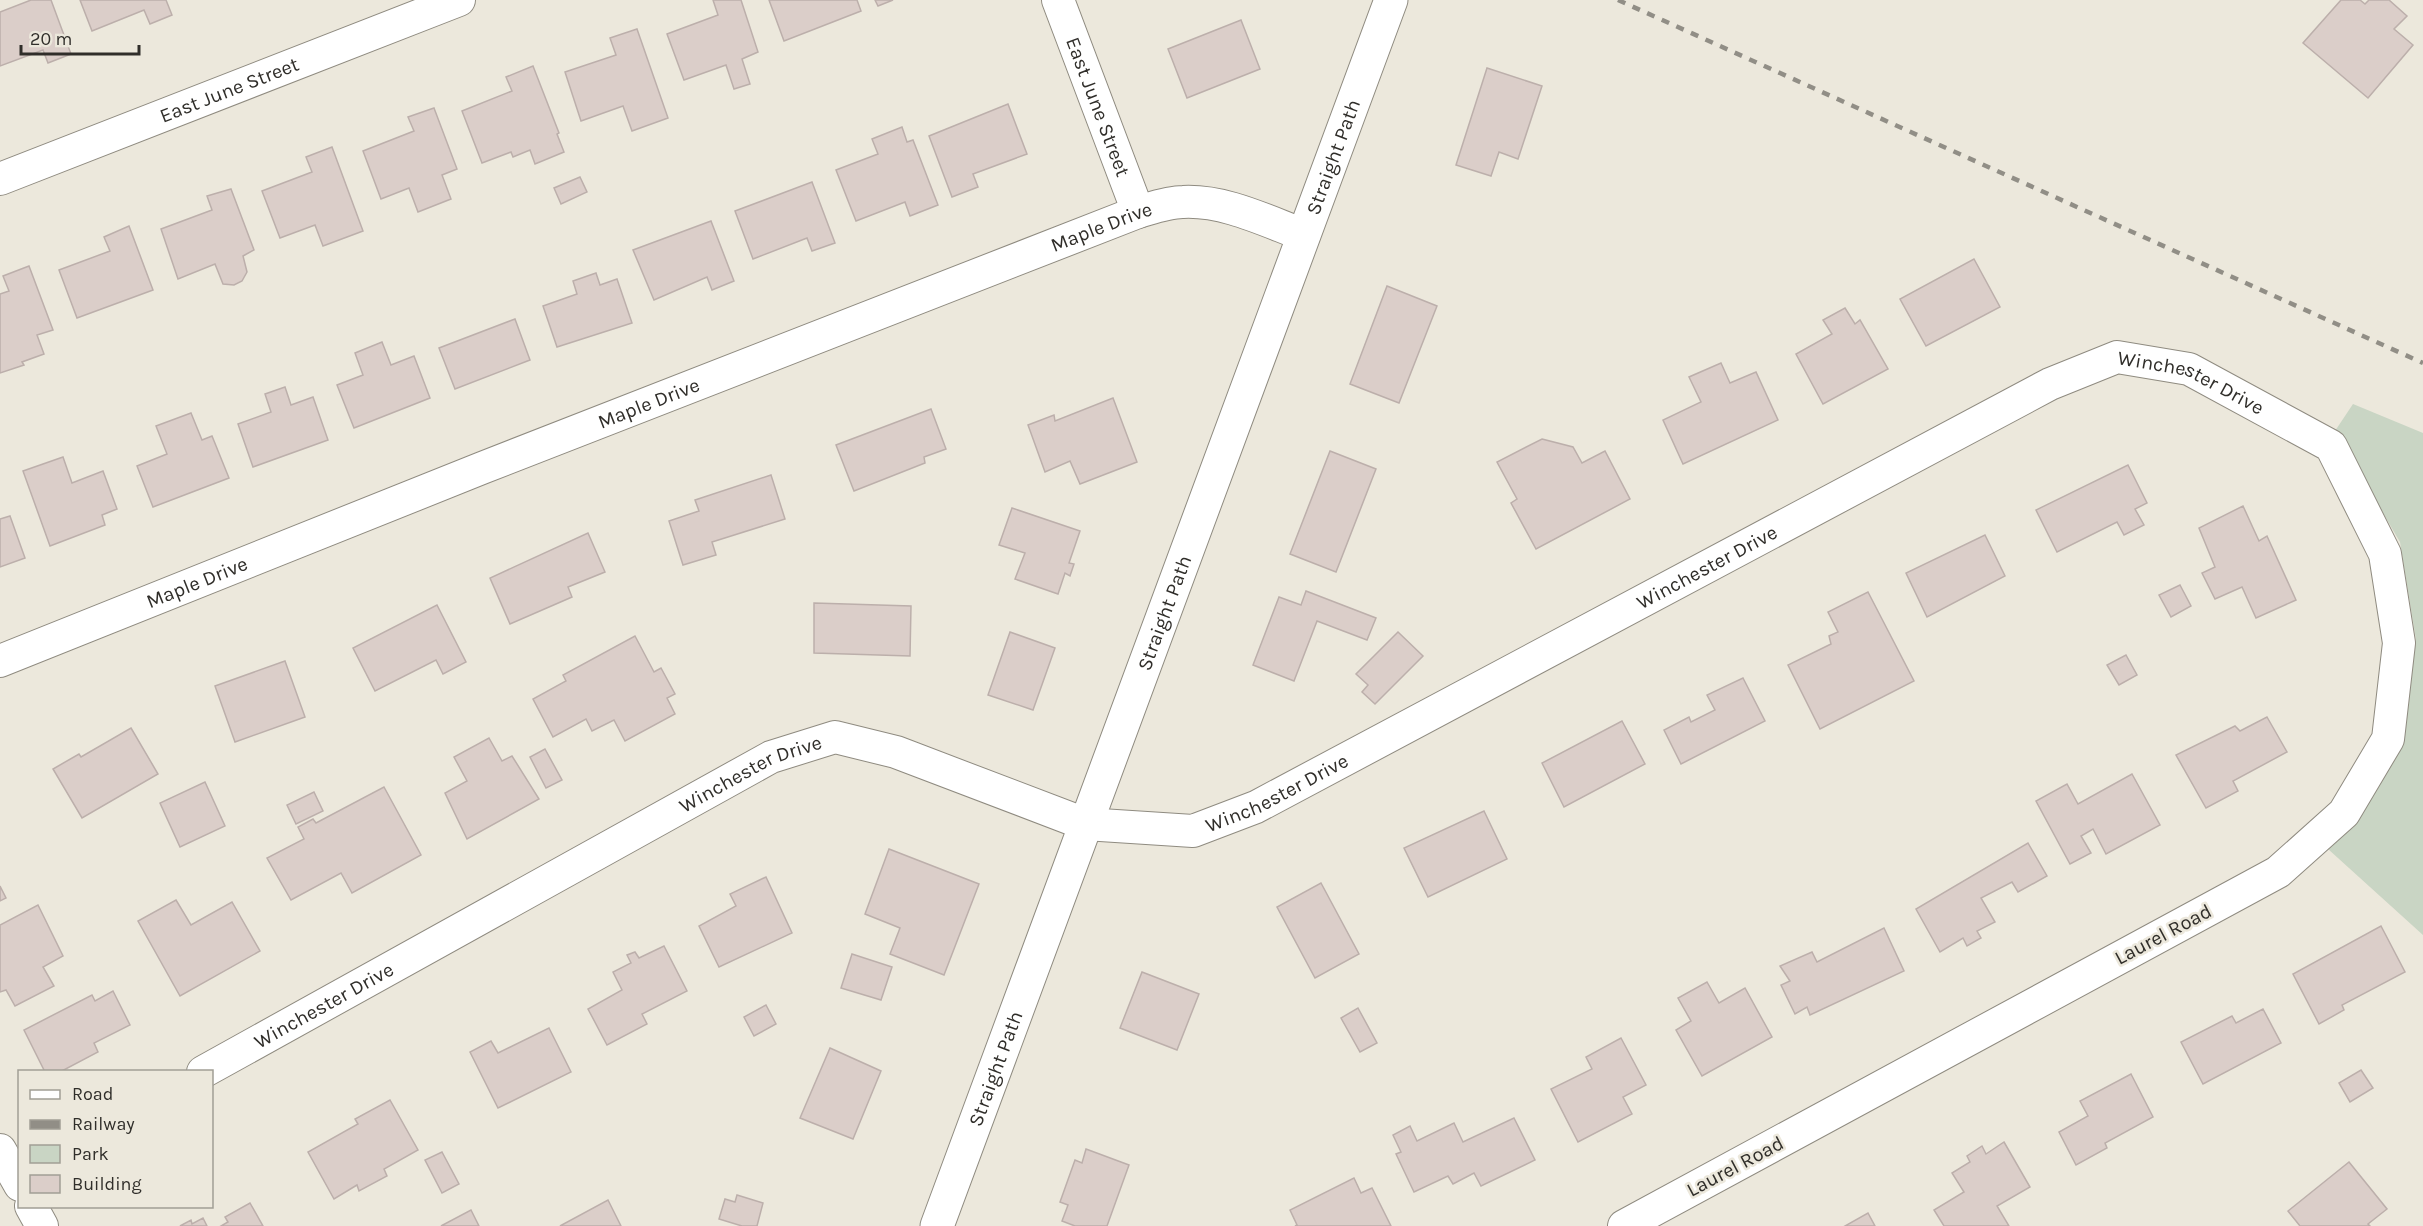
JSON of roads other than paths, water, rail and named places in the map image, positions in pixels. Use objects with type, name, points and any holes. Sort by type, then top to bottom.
[{"type":"main road","name":"Straight Path","points":[[937,1226],[1391,0]]},
{"type":"street","name":"East June Street","points":[[0,179],[459,0]]},
{"type":"street","name":"East June Street","points":[[1059,0],[1137,212]]},
{"type":"street","name":"Maple Drive","points":[[0,661],[482,468],[1137,212],[1174,203],[1201,202],[1234,210],[1304,235]]},
{"type":"street","name":"Winchester Drive","points":[[204,1070],[501,909],[771,758],[835,737],[896,752],[1085,824],[1193,831],[1256,807],[2050,384],[2117,357],[2190,369],[2331,446]]},
{"type":"street","name":"Laurel Road","points":[[1624,1226],[2278,872],[2344,813],[2388,739],[2399,643],[2385,554],[2331,446]]},
{"type":"street","points":[[0,1150],[14,1181]]},
{"type":"street","points":[[32,1208],[42,1226]]},
{"type":"railway","points":[[1618,0],[2423,363]]}]
